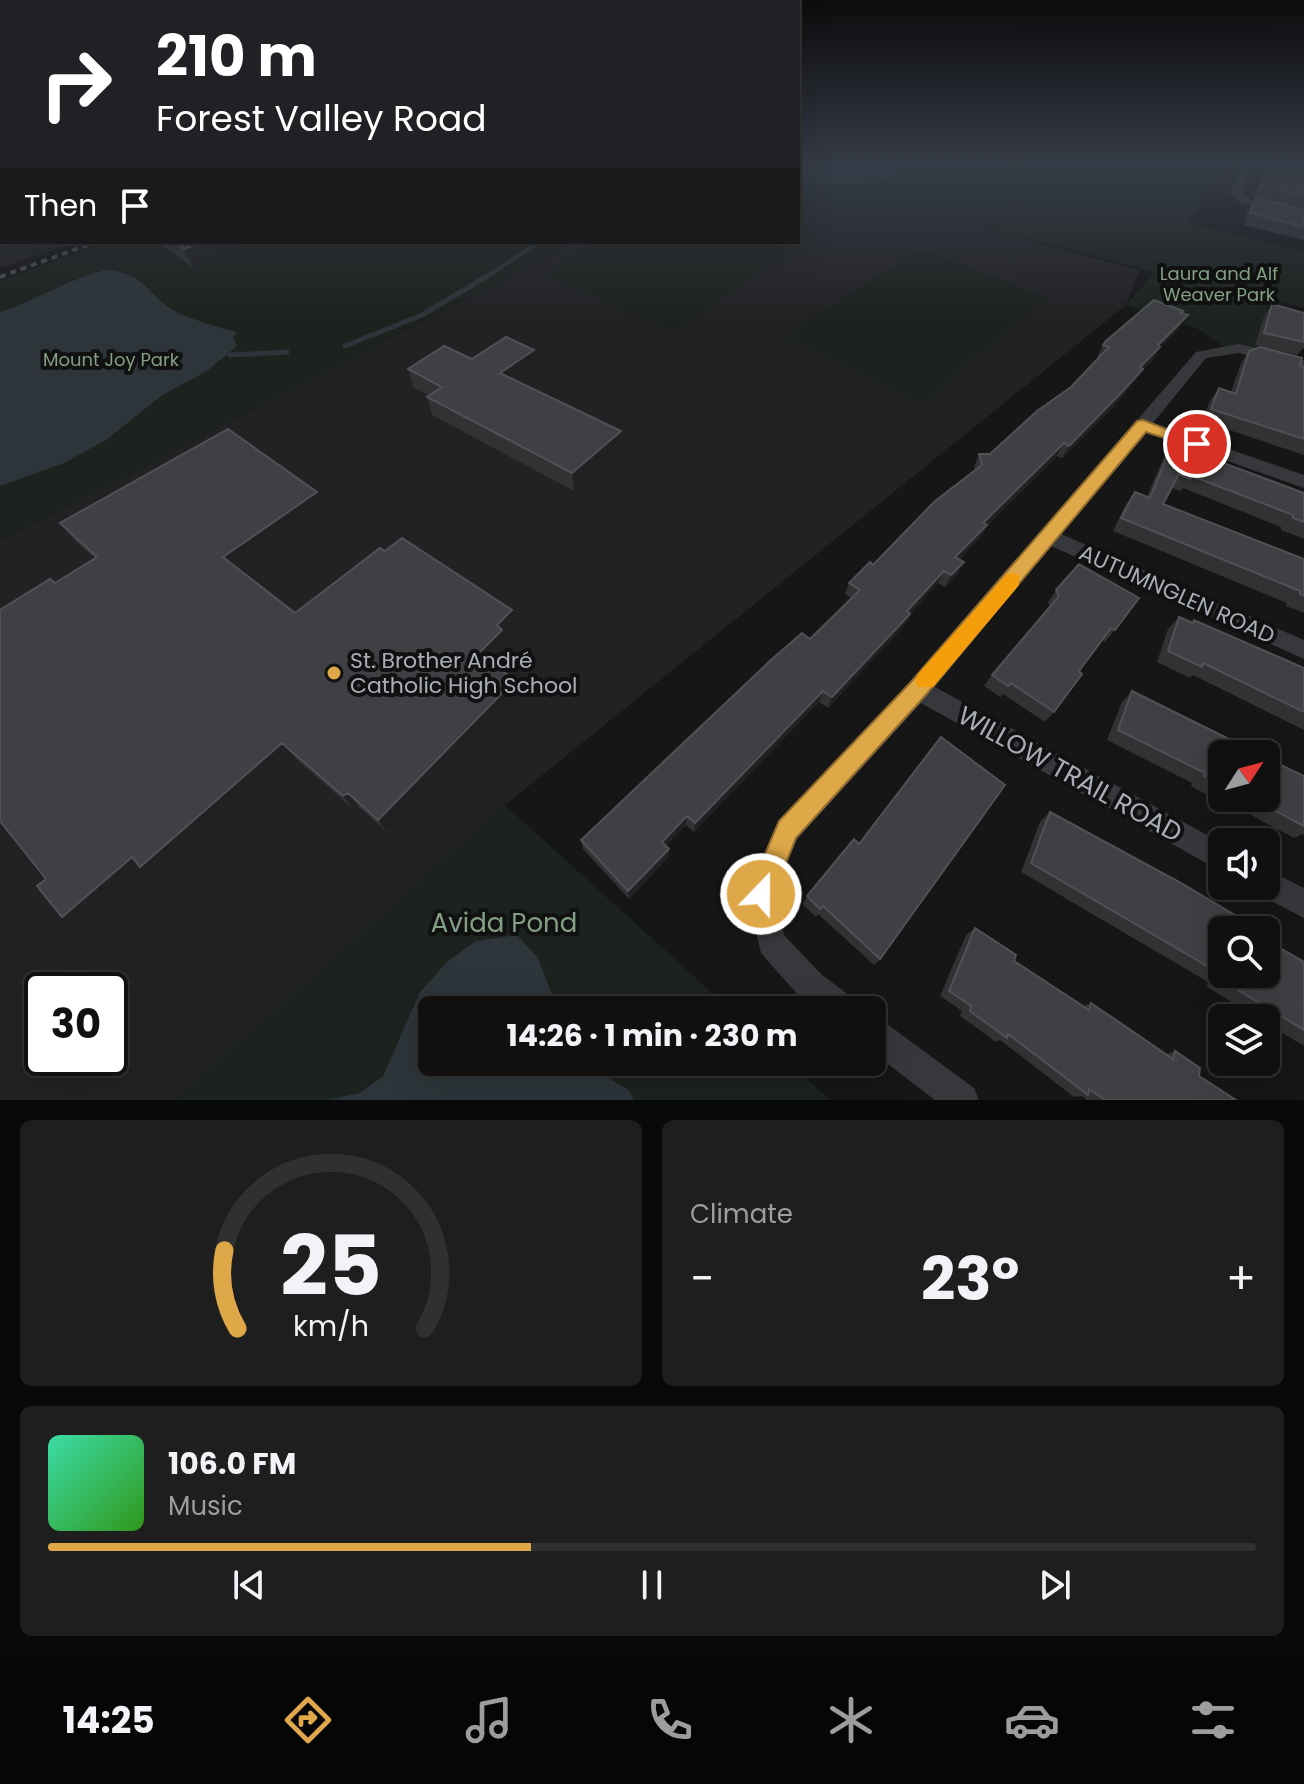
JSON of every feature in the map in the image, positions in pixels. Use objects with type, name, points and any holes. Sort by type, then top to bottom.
[{"type":"street","points":[[825,996],[810,985],[771,943],[761,894],[787,830],[918,690],[1201,355],[1214,349],[1240,348],[1304,365]]},
{"type":"street","points":[[1143,425],[1304,482]]},
{"type":"street","name":"AUTUMNGLEN ROAD","points":[[1049,537],[1304,650]]},
{"type":"street","name":"WILLOW TRAIL ROAD","points":[[918,690],[1208,850]]},
{"type":"street","points":[[1280,891],[1304,904]]},
{"type":"street","points":[[886,1043],[962,1100]]},
{"type":"shaded area","name":"St. Brother André Catholic High School","points":[[800,216],[841,230],[896,216],[937,216],[1139,270],[1126,305],[505,805],[174,1100],[0,1100],[0,541],[571,244],[800,244]]},
{"type":"shaded area","points":[[0,244],[70,244],[0,268]]},
{"type":"shaded area","points":[[106,270],[130,275],[176,312],[237,332],[233,338],[237,346],[207,371],[161,396],[106,440],[64,463],[0,486],[0,312]]},
{"type":"shaded area","name":"Avida Pond","points":[[517,935],[538,958],[553,996],[418,996],[448,961],[476,941]]},
{"type":"shaded area","name":"Avida Pond","points":[[418,997],[418,1076],[605,1076],[629,1090],[634,1100],[326,1100],[360,1093],[383,1076]]},
{"type":"green space","name":"Laura and Alf Weaver Park","points":[[802,216],[902,216],[884,223],[841,230]]},
{"type":"green space","name":"Laura and Alf Weaver Park","points":[[938,216],[1192,216],[1188,223],[1304,252],[1304,308],[1269,299],[1259,352],[1224,347],[1198,329],[1126,305],[1155,272]]},
{"type":"green space","points":[[800,225],[820,232],[672,332],[544,273],[597,244],[800,244]]},
{"type":"green space","name":"Mount Joy Park","points":[[102,244],[571,244],[0,541],[0,281]]},
{"type":"green space","points":[[921,249],[1046,298],[921,405],[783,337]]},
{"type":"green space","name":"Avida Pond","points":[[505,805],[716,996],[418,996],[418,1076],[803,1076],[830,1100],[174,1100]]},
{"type":"building","points":[[1263,216],[1304,216],[1304,227]]},
{"type":"building","points":[[176,244],[197,244],[184,249]]},
{"type":"building","points":[[1154,300],[1188,315],[1158,345],[1160,347],[1140,367],[1143,369],[1069,446],[1064,443],[983,523],[987,525],[955,557],[964,562],[951,575],[944,571],[907,611],[910,614],[832,697],[823,691],[695,823],[687,816],[662,842],[669,849],[628,891],[581,840],[772,659],[802,633],[810,639],[860,590],[849,583],[870,562],[873,565],[935,501],[982,465],[979,454],[990,454],[1037,411],[1071,387],[1109,347],[1103,345],[1106,341]]},
{"type":"building","points":[[1272,304],[1304,313],[1304,342],[1264,333]]},
{"type":"building","points":[[506,337],[534,350],[500,373],[621,431],[572,473],[427,397],[442,387],[408,369],[444,346],[472,359]]},
{"type":"building","points":[[1260,347],[1302,358],[1304,439],[1211,409],[1219,388],[1236,394],[1249,351]]},
{"type":"building","points":[[228,429],[317,492],[223,557],[295,613],[380,548],[385,551],[402,538],[512,610],[497,625],[502,630],[478,654],[515,680],[378,820],[348,793],[343,796],[282,743],[140,867],[132,857],[62,917],[37,886],[46,879],[0,821],[0,610],[50,579],[55,583],[97,557],[60,523]]},
{"type":"building","points":[[1172,444],[1304,493],[1304,522],[1192,476],[1190,479],[1179,474],[1163,504],[1304,559],[1304,596],[1300,591],[1121,518],[1135,492],[1150,498]]},
{"type":"building","points":[[1079,564],[1139,598],[1115,630],[1111,628],[1054,712],[1011,683],[1008,686],[992,675],[1059,596],[1056,590]]},
{"type":"building","points":[[1179,617],[1193,623],[1194,620],[1304,668],[1304,712],[1203,663],[1202,667],[1168,651]]},
{"type":"building","points":[[1132,691],[1231,740],[1208,740],[1208,778],[1205,773],[1118,730]]},
{"type":"building","points":[[941,737],[1005,785],[880,959],[823,906],[820,909],[807,896],[854,839],[859,844]]},
{"type":"building","points":[[1280,765],[1304,776],[1304,826],[1278,812],[1280,812]]},
{"type":"building","points":[[1050,812],[1237,916],[1208,916],[1208,967],[1031,863]]},
{"type":"building","points":[[975,928],[1016,955],[1014,961],[1089,1010],[1091,1003],[1173,1059],[1175,1051],[1200,1068],[1199,1076],[1236,1100],[1105,1100],[1089,1089],[1088,1095],[1008,1034],[1007,1038],[970,1011],[971,1006],[949,991]]},
{"type":"building","points":[[1280,948],[1304,962],[1304,1030],[1280,1015],[1280,1004],[1261,1004],[1235,988],[1280,988]]},
{"type":"waterway","points":[[483,279],[536,244]]},
{"type":"waterway","points":[[345,346],[422,315],[486,277]]},
{"type":"waterway","points":[[230,355],[287,352]]},
{"type":"railway","points":[[0,277],[91,244]]},
{"type":"slow traffic","points":[[925,681],[1012,580]]},
{"type":"place","name":"St. Brother André Catholic High School","points":[[334,673]]},
{"type":"route","points":[[761,894],[787,830],[918,690],[1143,425],[1197,444]]}]
